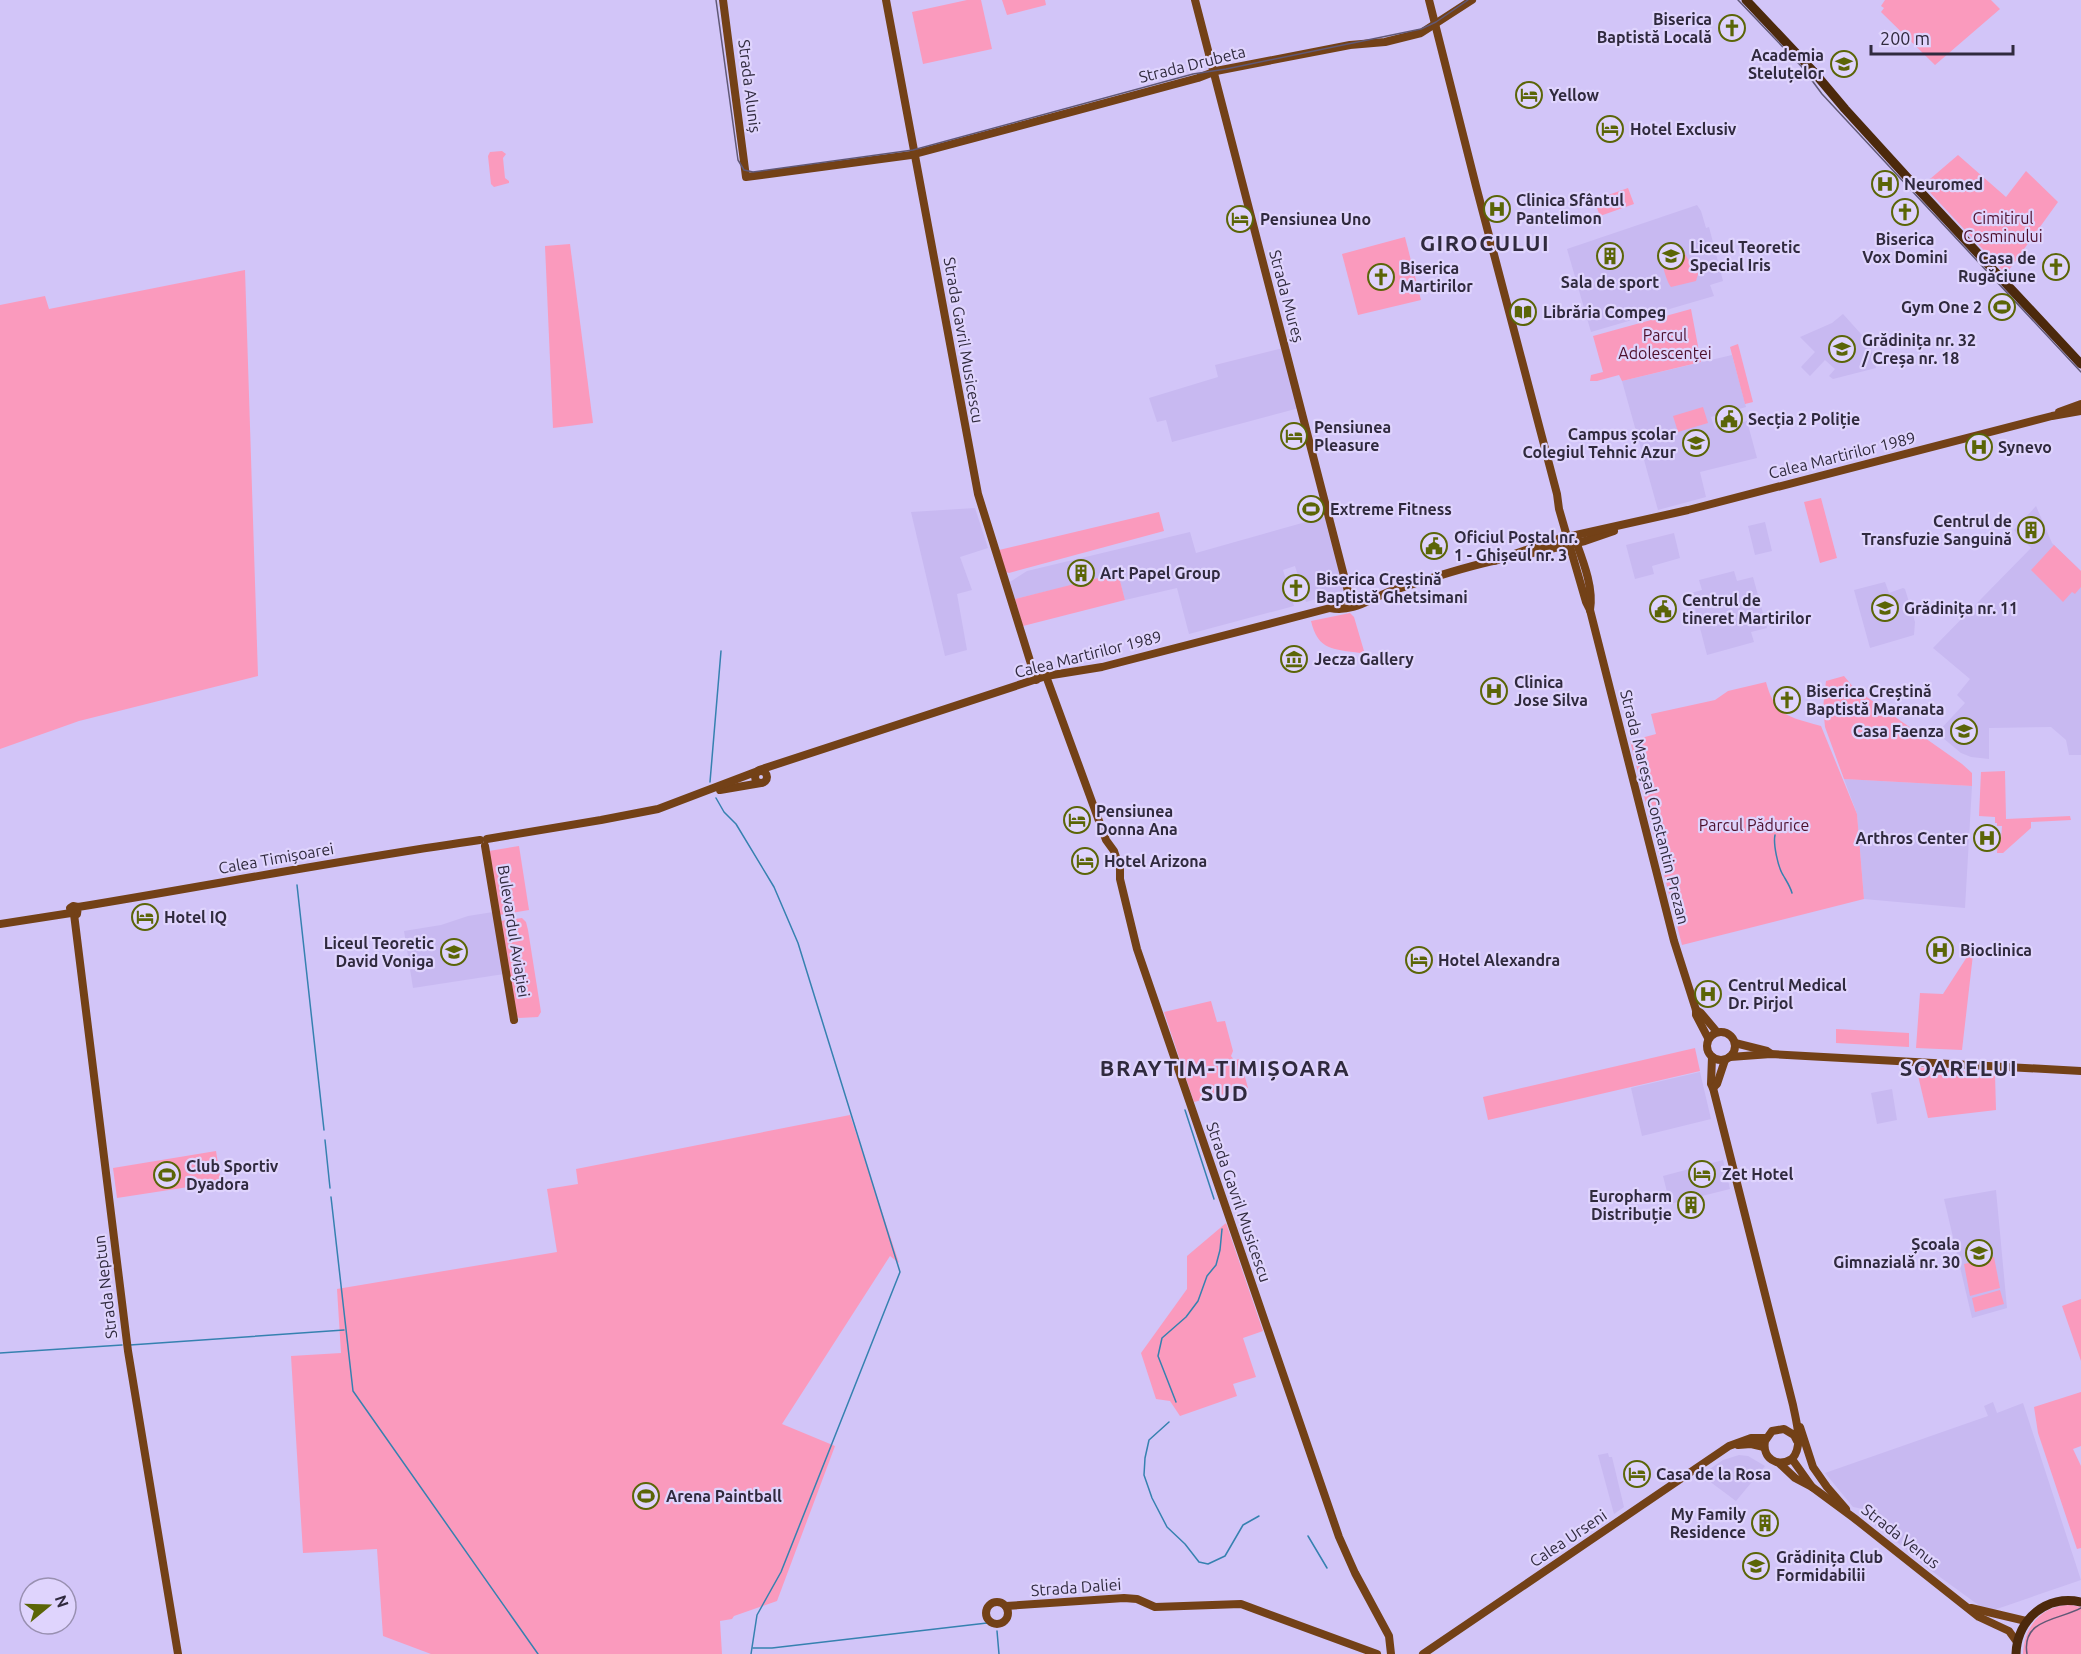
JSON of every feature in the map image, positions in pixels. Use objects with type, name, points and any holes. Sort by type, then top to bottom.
[{"type":"main road","points":[[1746,0],[1813,71],[1917,189],[2081,364]]},
{"type":"main road","points":[[2016,1654],[2017,1641],[2026,1622],[2037,1610],[2050,1603],[2079,1599]]},
{"type":"street","name":"Strada Aluniș","points":[[723,0],[746,177]]},
{"type":"street","name":"Strada Gavril Musicescu","points":[[886,0],[978,494],[1036,680]]},
{"type":"street","name":"Strada Mareșal Constantin Prezan","points":[[1429,0],[1557,494],[1572,540],[1674,941],[1698,1020],[1708,1038]]},
{"type":"street","name":"Strada Drubeta","points":[[746,177],[914,154],[1212,73],[1350,45],[1385,42],[1421,33],[1472,0]]},
{"type":"street","name":"Strada Mureș","points":[[1196,4],[1350,599]]},
{"type":"street","name":"Calea Martirilor 1989","points":[[2052,416],[2081,404]]},
{"type":"street","name":"Calea Martirilor 1989","points":[[1330,608],[1344,609],[1364,604],[1374,597],[1640,521],[1857,468],[2052,416],[2081,411]]},
{"type":"street","name":"Calea Martirilor 1989","points":[[705,794],[759,771],[1046,676],[1102,667],[1330,608],[1350,599],[1362,596],[1374,597]]},
{"type":"street","name":"Strada Gavril Musicescu","points":[[1046,676],[1106,840],[1115,856],[1137,949],[1339,1537],[1386,1631],[1391,1654]]},
{"type":"street","name":"Calea Martirilor 1989","points":[[763,782],[787,762]]},
{"type":"street","points":[[759,771],[754,778],[756,782],[763,782]]},
{"type":"street","points":[[705,794],[763,782]]},
{"type":"street","name":"Calea Timișoarei","points":[[0,922],[641,817],[671,809],[705,794]]},
{"type":"street","name":"Bulevardul Aviației","points":[[484,842],[514,1020]]},
{"type":"street","name":"Strada Neptun","points":[[74,911],[127,1345],[178,1654]]},
{"type":"street","name":"Strada Mareșal Constantin Prezan","points":[[1696,1010],[1717,1032]]},
{"type":"street","points":[[1713,1088],[1717,1084],[1728,1058],[1734,1050],[1735,1043],[1730,1035],[1722,1031],[1708,1038],[1707,1050],[1716,1060],[1728,1058],[1771,1054],[2081,1071]]},
{"type":"street","points":[[1735,1043],[1771,1054]]},
{"type":"street","points":[[1712,1057],[1711,1084],[1793,1407],[1813,1467],[1854,1518]]},
{"type":"street","points":[[1784,1429],[1793,1407]]},
{"type":"street","points":[[1793,1407],[1797,1441],[1797,1451],[1792,1459],[1779,1463],[1770,1459],[1764,1447],[1766,1438],[1772,1431],[1784,1429],[1797,1441]]},
{"type":"street","name":"Calea Urseni","points":[[1423,1654],[1729,1446],[1751,1438],[1766,1438]]},
{"type":"street","points":[[1729,1446],[1751,1444],[1764,1447]]},
{"type":"street","name":"Strada Venus","points":[[1792,1459],[1812,1487]]},
{"type":"street","name":"Strada Venus","points":[[1779,1463],[1795,1478],[1812,1487],[1854,1518],[1987,1622],[2008,1630],[2017,1641]]},
{"type":"street","name":"Strada Daliei","points":[[1006,1606],[1132,1598],[1155,1607],[1241,1604],[1377,1654]]},
{"type":"street","name":"Strada Venus","points":[[1971,1608],[2026,1622]]},
{"type":"street","points":[[1383,1654],[1386,1631]]},
{"type":"shaded area","name":"Liceul Teoretic Special Iris","points":[[1697,205],[1706,228],[1709,227],[1723,281],[1710,285],[1714,296],[1591,332],[1567,249]]},
{"type":"shaded area","name":"Grădinița nr. 32 / Creșa nr. 18","points":[[1843,314],[1870,344],[1876,368],[1833,379],[1829,376],[1835,369],[1825,360],[1810,376],[1801,367],[1815,352],[1800,337],[1832,323]]},
{"type":"shaded area","points":[[1283,348],[1299,408],[1172,442],[1166,420],[1157,422],[1149,398],[1218,377],[1215,365]]},
{"type":"shaded area","name":"Campus școlar Colegiul Tehnic Azur","points":[[1732,355],[1746,407],[1711,417],[1715,429],[1747,421],[1757,458],[1700,472],[1706,497],[1658,510],[1622,381]]},
{"type":"shaded area","points":[[2036,506],[2052,543],[2081,571],[2081,755],[2069,755],[2066,740],[2051,727],[1989,728],[1989,759],[1971,757],[1961,753],[1937,733],[1965,703],[1957,695],[1970,679],[1933,648],[2031,548],[2014,530]]},
{"type":"shaded area","points":[[975,508],[988,548],[960,557],[972,590],[957,594],[967,650],[945,656],[911,512]]},
{"type":"shaded area","points":[[1327,516],[1347,590],[1306,602],[1295,566],[1283,570],[1294,606],[1189,634],[1177,588],[1125,600],[1118,574],[1015,599],[1010,582],[1027,571],[1190,532],[1196,553]]},
{"type":"shaded area","points":[[1765,522],[1772,551],[1755,555],[1748,526]]},
{"type":"shaded area","points":[[1674,533],[1680,558],[1652,566],[1654,574],[1635,579],[1626,545]]},
{"type":"shaded area","points":[[1734,571],[1737,581],[1753,577],[1767,628],[1751,632],[1754,642],[1707,655],[1691,593],[1702,590],[1699,580]]},
{"type":"shaded area","name":"Grădinița nr. 11","points":[[1885,582],[1889,593],[1905,589],[1915,622],[1914,635],[1870,648],[1854,590]]},
{"type":"shaded area","points":[[1844,779],[1972,786],[1965,908],[1864,899],[1857,814]]},
{"type":"shaded area","name":"Liceul Teoretic David Voniga","points":[[493,912],[504,974],[413,988],[404,931],[441,925],[468,916]]},
{"type":"shaded area","points":[[1700,1072],[1711,1119],[1642,1136],[1631,1088]]},
{"type":"shaded area","points":[[1892,1089],[1897,1120],[1877,1124],[1871,1093]]},
{"type":"shaded area","points":[[1723,1160],[1730,1189],[1670,1204],[1663,1176]]},
{"type":"shaded area","name":"Școala Gimnazială nr. 30","points":[[1996,1190],[2007,1308],[1972,1318],[1944,1199]]},
{"type":"shaded area","points":[[1993,1402],[1997,1413],[2023,1403],[2081,1580],[1988,1612],[1922,1564],[1869,1520],[1871,1516],[1868,1510],[1853,1507],[1825,1473],[1988,1416],[1984,1406]]},
{"type":"shaded area","points":[[1608,1453],[1609,1457],[1612,1457],[1624,1507],[1614,1514],[1598,1455]]},
{"type":"shaded area","points":[[1739,1455],[1748,1456],[1765,1466],[1736,1501],[1701,1475],[1723,1460]]},
{"type":"green space","points":[[967,0],[981,0],[992,49],[923,64],[912,12]]},
{"type":"green space","points":[[1002,0],[1045,0],[1046,5],[1007,15]]},
{"type":"green space","points":[[1885,0],[1991,0],[2000,9],[1935,65],[1881,12],[1884,8],[1881,6]]},
{"type":"green space","points":[[502,151],[506,154],[503,158],[505,178],[509,183],[494,187],[491,184],[488,156],[490,152]]},
{"type":"green space","name":"Cimitirul Cosminului","points":[[1958,155],[2006,197],[2026,171],[2058,202],[2006,274],[1923,185]]},
{"type":"green space","points":[[1628,188],[1634,204],[1600,216],[1594,200]]},
{"type":"green space","points":[[1405,237],[1421,300],[1358,315],[1342,254]]},
{"type":"green space","points":[[570,244],[593,423],[553,428],[545,246]]},
{"type":"green space","points":[[1684,252],[1689,261],[1696,264],[1699,271],[1696,281],[1671,287],[1665,274],[1663,260]]},
{"type":"green space","points":[[245,270],[258,676],[79,721],[0,749],[0,305],[45,296],[49,309]]},
{"type":"green space","name":"Parcul Adolescenței","points":[[1691,309],[1701,362],[1622,381],[1619,375],[1590,381],[1591,375],[1603,372],[1593,336]]},
{"type":"green space","points":[[1738,344],[1753,402],[1745,404],[1730,347]]},
{"type":"green space","points":[[1703,407],[1708,423],[1678,432],[1673,416]]},
{"type":"green space","points":[[1821,498],[1837,558],[1820,563],[1804,502]]},
{"type":"green space","points":[[1159,512],[1164,531],[1009,573],[1006,572],[999,550]]},
{"type":"green space","points":[[2054,545],[2081,571],[2081,587],[2075,594],[2072,592],[2063,602],[2031,570]]},
{"type":"green space","points":[[1118,573],[1125,600],[1023,626],[1015,599]]},
{"type":"green space","points":[[1350,613],[1354,617],[1364,651],[1360,653],[1328,647],[1318,638],[1311,621]]},
{"type":"green space","points":[[1844,676],[1854,688],[1962,764],[1972,773],[1972,786],[1844,779],[1825,727],[1824,717],[1822,717],[1826,681]]},
{"type":"green space","name":"Parcul Pădurice","points":[[1766,682],[1774,702],[1785,713],[1821,726],[1857,814],[1864,899],[1682,945],[1630,741],[1656,734],[1651,714],[1715,700],[1728,691]]},
{"type":"green space","points":[[2005,771],[2006,819],[2070,816],[2071,820],[2031,822],[2031,828],[2003,853],[1997,853],[2002,826],[1997,826],[1995,817],[1979,816],[1981,772]]},
{"type":"green space","points":[[519,846],[529,910],[499,915],[489,851]]},
{"type":"green space","points":[[522,918],[528,930],[541,1012],[538,1017],[519,1018],[516,1016],[500,921]]},
{"type":"green space","points":[[1974,946],[1962,1050],[1916,1048],[1920,993],[1943,994]]},
{"type":"green space","points":[[1211,1001],[1217,1022],[1225,1021],[1233,1051],[1231,1056],[1234,1060],[1240,1059],[1248,1088],[1194,1102],[1164,1012]]},
{"type":"green space","points":[[1836,1029],[1909,1033],[1909,1047],[1836,1043]]},
{"type":"green space","points":[[1695,1048],[1700,1071],[1488,1120],[1483,1097]]},
{"type":"green space","points":[[1916,1067],[1995,1074],[1996,1110],[1928,1118]]},
{"type":"green space","points":[[850,1115],[899,1263],[890,1256],[782,1424],[835,1446],[777,1601],[734,1616],[732,1619],[720,1621],[722,1654],[431,1654],[383,1636],[377,1549],[303,1553],[291,1356],[341,1353],[337,1289],[557,1252],[547,1189],[578,1184],[576,1169]]},
{"type":"green space","name":"Club Sportiv Dyadora","points":[[216,1151],[221,1182],[117,1198],[113,1168]]},
{"type":"green space","points":[[1226,1223],[1263,1331],[1243,1338],[1256,1377],[1233,1384],[1237,1396],[1180,1416],[1170,1401],[1156,1399],[1141,1353],[1187,1289],[1187,1256]]},
{"type":"green space","points":[[1994,1257],[2000,1288],[1970,1296],[1964,1264]]},
{"type":"green space","points":[[2000,1290],[2004,1304],[1975,1312],[1972,1298]]},
{"type":"green space","points":[[2081,1299],[2081,1361],[2062,1306]]},
{"type":"green space","points":[[2081,1392],[2081,1446],[2073,1449],[2081,1466],[2081,1548],[2077,1549],[2038,1433],[2034,1407]]},
{"type":"green space","points":[[2071,1605],[2081,1607],[2081,1654],[2023,1654],[2027,1635],[2036,1619],[2051,1609]]},
{"type":"waterway","points":[[710,782],[721,651]]},
{"type":"waterway","points":[[716,798],[724,812],[736,824],[774,887],[798,943],[900,1272],[781,1572],[757,1615],[751,1654]]},
{"type":"waterway","points":[[1775,835],[1778,861],[1792,893]]},
{"type":"waterway","points":[[297,885],[324,1130]]},
{"type":"waterway","points":[[1185,1110],[1214,1199]]},
{"type":"waterway","points":[[325,1140],[330,1188]]},
{"type":"waterway","points":[[331,1197],[353,1391],[538,1654]]},
{"type":"waterway","points":[[1176,1402],[1158,1356],[1162,1338],[1186,1317],[1198,1301],[1207,1276],[1216,1265],[1222,1229]]},
{"type":"waterway","points":[[130,1345],[344,1330]]},
{"type":"waterway","points":[[0,1353],[122,1345]]},
{"type":"waterway","points":[[1169,1422],[1149,1440],[1144,1475],[1152,1498],[1167,1527],[1185,1544],[1199,1562],[1208,1564],[1225,1556],[1243,1525],[1259,1516]]},
{"type":"waterway","points":[[1308,1536],[1327,1568]]},
{"type":"waterway","points":[[753,1648],[772,1648],[987,1623]]},
{"type":"waterway","points":[[997,1631],[999,1654]]},
{"type":"tram line","points":[[716,0],[738,160],[744,170],[753,172],[913,150],[1193,74],[1421,29],[1436,22],[1468,0]]},
{"type":"tram line","points":[[1738,0],[1802,67],[1822,94],[2081,372]]},
{"type":"tram line","points":[[2027,1654],[2027,1642],[2030,1633],[2036,1627],[2081,1608]]},
{"type":"place","name":"Biserica Baptistă Locală","points":[[1732,28]]},
{"type":"place","name":"Academia Steluțelor","points":[[1844,64]]},
{"type":"place","name":"Yellow","points":[[1529,95]]},
{"type":"place","name":"Hotel Exclusiv","points":[[1610,129]]},
{"type":"place","name":"Neuromed","points":[[1885,184]]},
{"type":"place","name":"Clinica Sfântul Pantelimon","points":[[1497,209]]},
{"type":"place","name":"Biserica Vox Domini","points":[[1905,212]]},
{"type":"place","name":"Pensiunea Uno","points":[[1240,219]]},
{"type":"place","name":"Sala de sport","points":[[1610,256]]},
{"type":"place","name":"Liceul Teoretic Special Iris","points":[[1671,256]]},
{"type":"place","name":"Casa de Rugăciune","points":[[2056,267]]},
{"type":"place","name":"Biserica Martirilor","points":[[1381,277]]},
{"type":"place","name":"Gym One 2","points":[[2002,307]]},
{"type":"place","name":"Librăria Compeg","points":[[1523,312]]},
{"type":"place","name":"Grădinița nr. 32 / Creșa nr. 18","points":[[1842,349]]},
{"type":"place","name":"Secția 2 Poliție","points":[[1729,419]]},
{"type":"place","name":"Pensiunea Pleasure","points":[[1294,436]]},
{"type":"place","name":"Campus școlar Colegiul Tehnic Azur","points":[[1696,443]]},
{"type":"place","name":"Synevo","points":[[1979,447]]},
{"type":"place","name":"Extreme Fitness","points":[[1311,509]]},
{"type":"place","name":"Centrul de Transfuzie Sanguină","points":[[2031,530]]},
{"type":"place","name":"Oficiul Poștal nr. 1 - Ghișeul nr. 3","points":[[1434,546]]},
{"type":"place","name":"Art Papel Group","points":[[1081,573]]},
{"type":"place","name":"Biserica Creștină Baptistă Ghetsimani","points":[[1296,588]]},
{"type":"place","name":"Grădinița nr. 11","points":[[1885,608]]},
{"type":"place","name":"Centrul de tineret Martirilor","points":[[1663,609]]},
{"type":"place","name":"Jecza Gallery","points":[[1294,659]]},
{"type":"place","name":"Clinica Jose Silva","points":[[1494,691]]},
{"type":"place","name":"Biserica Creștină Baptistă Maranata","points":[[1787,700]]},
{"type":"place","name":"Casa Faenza","points":[[1964,731]]},
{"type":"place","name":"Pensiunea Donna Ana","points":[[1077,820]]},
{"type":"place","name":"Arthros Center","points":[[1987,838]]},
{"type":"place","name":"Hotel Arizona","points":[[1085,861]]},
{"type":"place","name":"Hotel IQ","points":[[145,917]]},
{"type":"place","name":"Bioclinica","points":[[1940,950]]},
{"type":"place","name":"Liceul Teoretic David Voniga","points":[[454,952]]},
{"type":"place","name":"Hotel Alexandra","points":[[1419,960]]},
{"type":"place","name":"Centrul Medical Dr. Pirjol","points":[[1708,994]]},
{"type":"place","name":"Zet Hotel","points":[[1702,1174]]},
{"type":"place","name":"Club Sportiv Dyadora","points":[[167,1175]]},
{"type":"place","name":"Europharm Distribuție","points":[[1691,1205]]},
{"type":"place","name":"Școala Gimnazială nr. 30","points":[[1979,1253]]},
{"type":"place","name":"Casa de la Rosa","points":[[1637,1474]]},
{"type":"place","name":"Arena Paintball","points":[[646,1496]]},
{"type":"place","name":"My Family Residence","points":[[1765,1523]]},
{"type":"place","name":"Grădinița Club Formidabilii","points":[[1756,1566]]},
{"type":"district","name":"GIROCULUI","points":[[1485,242]]},
{"type":"district","name":"SOARELUI","points":[[1959,1067]]},
{"type":"district","name":"BRAYTIM-TIMIȘOARA SUD","points":[[1225,1080]]}]
